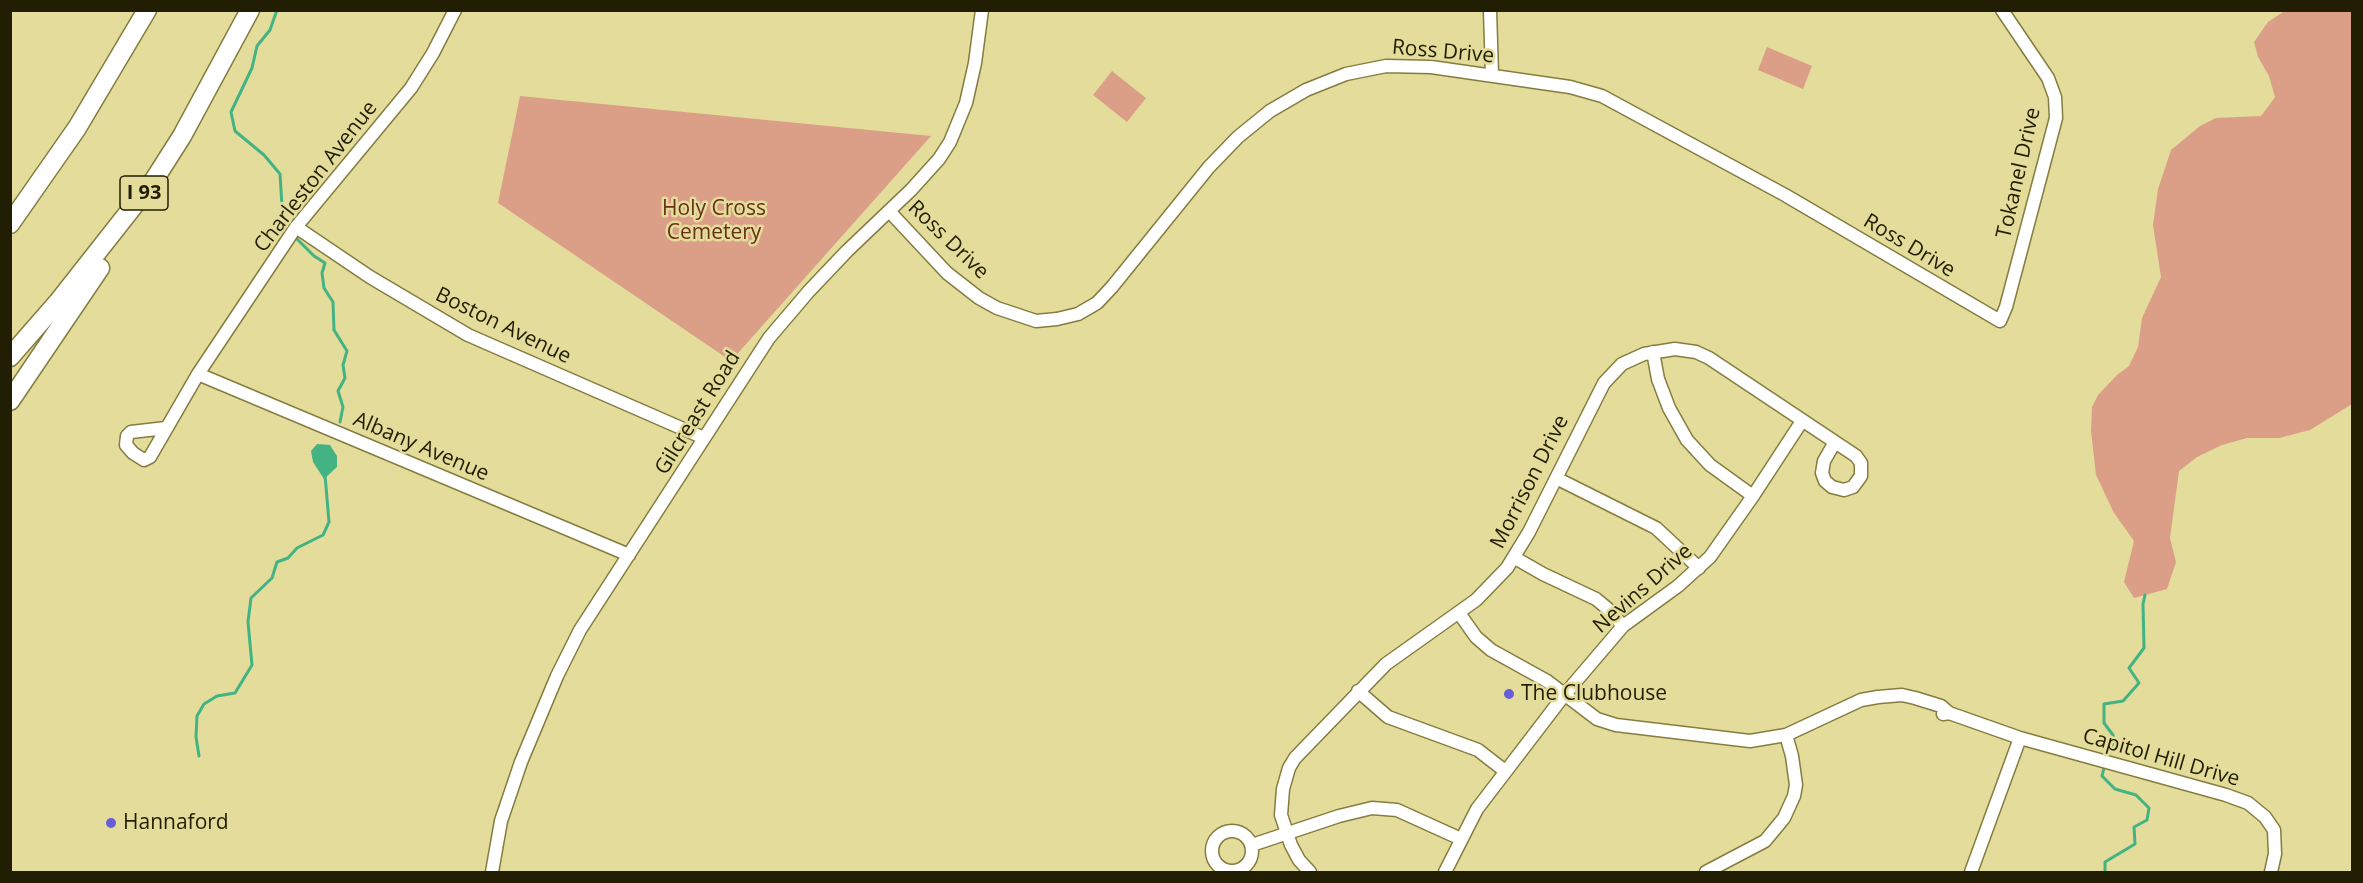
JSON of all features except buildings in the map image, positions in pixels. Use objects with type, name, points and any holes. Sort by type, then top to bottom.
[{"type":"highway","points":[[10,224],[88,111],[147,10]]},
{"type":"highway","name":"I 93","points":[[10,357],[71,286],[154,180],[182,136],[250,10]]},
{"type":"highway","points":[[10,401],[129,223],[154,180]]},
{"type":"street","name":"Charleston Avenue","points":[[166,428],[198,374],[296,227],[411,88],[433,53],[455,10]]},
{"type":"street","name":"Gilcreast Road","points":[[492,873],[507,801],[544,704],[580,630],[734,390],[781,322],[847,251],[939,159],[959,123],[975,63],[982,10]]},
{"type":"street","points":[[1490,10],[1492,75]]},
{"type":"street","name":"Tokanel Drive","points":[[2000,321],[2006,307],[2056,117],[2055,97],[2048,78],[2002,10]]},
{"type":"street","name":"Ross Drive","points":[[889,211],[947,273],[979,298],[997,308],[1036,321],[1078,314],[1097,303],[1112,287],[1209,167],[1238,137],[1288,99],[1326,81],[1366,69],[1386,66],[1431,67],[1570,87],[1602,96],[1785,195],[2000,321]]},
{"type":"street","name":"Boston Avenue","points":[[296,227],[380,283],[468,335],[704,438]]},
{"type":"street","name":"Morrison Drive","points":[[1310,873],[1299,860],[1286,834],[1281,807],[1289,768],[1303,749],[1386,664],[1459,613],[1487,590],[1515,558],[1604,383],[1622,364],[1653,352],[1687,350],[1709,358],[1835,442]]},
{"type":"street","points":[[1653,352],[1658,379],[1675,421],[1692,447],[1710,465],[1753,496]]},
{"type":"street","name":"Albany Avenue","points":[[198,374],[629,555]]},
{"type":"street","name":"Nevins Drive","points":[[1445,873],[1477,808],[1565,694],[1623,626],[1678,586],[1718,548],[1802,421]]},
{"type":"street","points":[[1556,478],[1656,528],[1699,568]]},
{"type":"street","points":[[1515,558],[1596,599],[1623,626]]},
{"type":"street","name":"Capitol Hill Drive","points":[[1459,613],[1483,644],[1533,672],[1597,719],[1616,725],[1742,740],[1761,740],[1786,735],[1861,700],[1902,695],[1941,706],[1949,714],[2020,738],[2226,795],[2248,803],[2271,824],[2276,837],[2271,873]]},
{"type":"street","points":[[1358,691],[1388,717],[1478,750],[1505,771]]},
{"type":"street","points":[[1706,873],[1765,841],[1784,818],[1794,796],[1796,785],[1786,735]]},
{"type":"street","points":[[1971,873],[2020,738]]},
{"type":"street","points":[[1252,845],[1339,816],[1372,808],[1397,810],[1461,839]]},
{"type":"green space","points":[[2286,10],[2352,11],[2352,404],[2310,430],[2279,438],[2247,438],[2222,445],[2197,457],[2179,471],[2170,538],[2176,562],[2167,589],[2134,598],[2124,582],[2134,541],[2114,513],[2096,475],[2091,431],[2092,407],[2098,395],[2129,366],[2138,347],[2142,318],[2161,277],[2153,225],[2158,189],[2171,150],[2200,126],[2216,118],[2261,116],[2275,97],[2269,76],[2258,57],[2254,42],[2268,22]]},
{"type":"green space","points":[[1767,47],[1812,66],[1803,89],[1758,70]]},
{"type":"green space","points":[[1112,71],[1146,98],[1127,122],[1093,95]]},
{"type":"green space","name":"Holy Cross Cemetery","points":[[520,96],[931,136],[731,361],[498,203]]},
{"type":"shaded area","points":[[317,444],[330,445],[337,456],[337,467],[324,479],[313,462],[311,451]]},
{"type":"waterway","points":[[277,10],[270,30],[257,46],[252,68],[231,112],[235,131],[264,155],[280,174],[283,222]]},
{"type":"waterway","points":[[295,237],[314,256],[325,263],[322,273],[324,288],[333,302],[334,330],[347,351],[343,365],[345,378],[338,391],[343,407],[340,422]]},
{"type":"waterway","points":[[199,756],[196,737],[197,716],[204,704],[217,696],[235,693],[252,665],[248,622],[251,598],[272,578],[277,562],[288,558],[297,548],[323,535],[329,522],[325,475]]},
{"type":"waterway","points":[[2106,757],[2115,743],[2113,735],[2104,723],[2104,704],[2123,701],[2139,683],[2129,668],[2144,648],[2143,604],[2145,595]]},
{"type":"waterway","points":[[2105,764],[2102,776],[2115,789],[2136,795],[2149,808],[2147,820],[2134,827],[2135,844],[2105,862],[2105,872]]},
{"type":"place","name":"The Clubhouse","points":[[1509,694]]},
{"type":"place","name":"Hannaford","points":[[111,823]]}]
